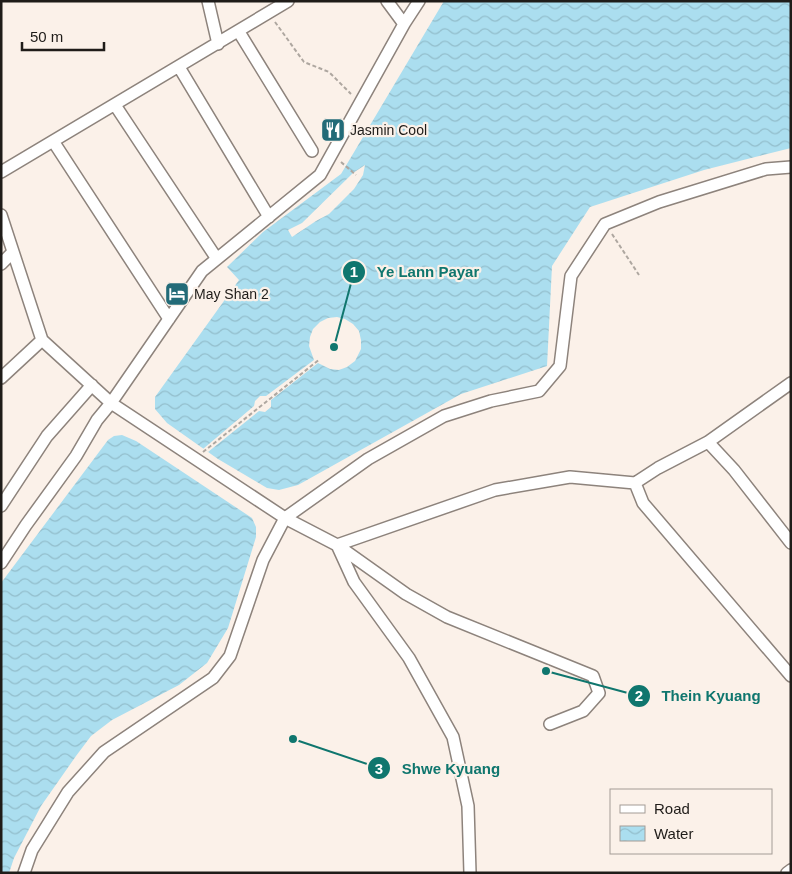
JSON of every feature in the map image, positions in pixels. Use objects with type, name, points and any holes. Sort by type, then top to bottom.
[{"type":"street","points":[[208,1],[218,44]]},
{"type":"street","points":[[1,172],[239,32],[288,1]]},
{"type":"street","points":[[388,1],[404,24]]},
{"type":"street","points":[[1,563],[76,456],[97,420],[111,403],[202,271],[320,175],[404,24],[419,1]]},
{"type":"street","points":[[239,32],[312,151]]},
{"type":"street","points":[[179,67],[268,217]]},
{"type":"street","points":[[115,105],[217,259]]},
{"type":"street","points":[[54,141],[169,320]]},
{"type":"street","points":[[24,873],[32,850],[68,792],[104,752],[213,678],[230,656],[263,560],[285,518],[368,459],[444,416],[491,401],[539,391],[560,366],[571,276],[605,224],[659,202],[766,169],[791,167]]},
{"type":"street","points":[[1,215],[42,340],[111,403],[285,518],[337,545],[406,594],[447,617],[593,676],[599,693],[582,712],[550,724]]},
{"type":"street","points":[[1,264],[13,252]]},
{"type":"street","points":[[1,378],[42,340]]},
{"type":"street","points":[[337,545],[495,490],[570,477],[635,483],[658,468],[708,442],[791,383]]},
{"type":"street","points":[[1,506],[47,436],[92,385]]},
{"type":"street","points":[[708,442],[734,470],[791,543]]},
{"type":"street","points":[[635,483],[643,503],[791,676]]},
{"type":"street","points":[[337,545],[354,582],[409,658],[453,737],[468,806],[470,873]]},
{"type":"street","points":[[787,873],[791,870]]},
{"type":"path","points":[[269,13],[304,62],[329,72],[360,102]]},
{"type":"path","points":[[344,164],[355,174]]},
{"type":"path","points":[[605,224],[639,275]]},
{"type":"path","points":[[194,458],[320,358]]},
{"type":"water","points":[[444,1],[791,1],[791,148],[704,170],[590,207],[552,266],[547,366],[461,394],[298,485],[279,490],[267,488],[218,459],[167,423],[155,409],[155,397],[239,280],[227,267],[263,232],[341,174]],"holes":[[[365,165],[363,175],[354,189],[329,214],[292,237],[288,230],[302,223],[353,173]]]},
{"type":"water","points":[[122,435],[136,441],[252,518],[256,527],[256,537],[228,628],[207,663],[179,685],[112,720],[91,736],[41,806],[14,858],[9,873],[1,873],[1,583],[108,440],[114,436]]},
{"type":"pier","points":[[337,317],[353,324],[359,331],[361,349],[355,361],[339,370],[330,369],[318,363],[271,400],[271,407],[265,412],[259,411],[208,452],[203,449],[254,406],[255,401],[260,396],[266,396],[314,360],[309,346],[313,329],[320,322],[328,318]]},
{"type":"place","name":"Jasmin Cool","points":[[333,130]]},
{"type":"place","name":"May Shan 2","points":[[177,294]]},
{"type":"place","name":"Ye Lann Payar","points":[[334,347]]},
{"type":"place","name":"Thein Kyuang","points":[[546,671]]},
{"type":"place","name":"Shwe Kyuang","points":[[293,739]]}]
